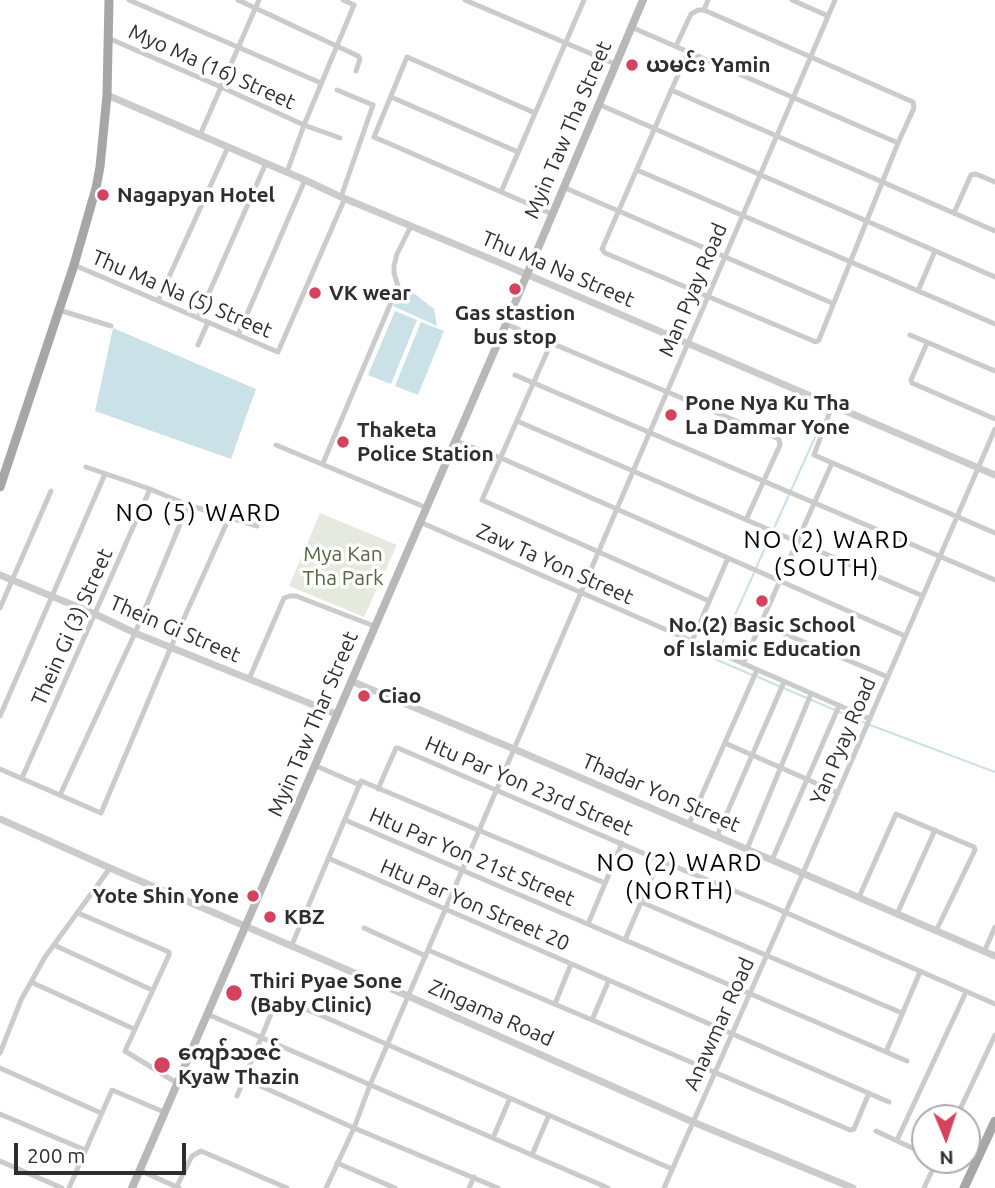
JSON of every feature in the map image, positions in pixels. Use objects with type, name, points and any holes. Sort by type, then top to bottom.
[{"type":"main road","points":[[0,487],[5,458],[74,265],[100,167],[107,95],[109,0]]},
{"type":"main road","name":"Myin Taw Tha Street","points":[[527,275],[643,0]]},
{"type":"main road","name":"Myin Taw Thar Street","points":[[132,1188],[527,275]]},
{"type":"main road","points":[[964,1188],[995,1121]]},
{"type":"street","points":[[129,0],[321,83]]},
{"type":"street","points":[[238,0],[360,57],[356,71]]},
{"type":"street","points":[[200,135],[259,0]]},
{"type":"street","points":[[287,172],[354,5],[342,0]]},
{"type":"street","points":[[465,0],[615,64]]},
{"type":"street","points":[[704,10],[708,0]]},
{"type":"street","points":[[792,0],[828,16]]},
{"type":"street","name":"Man Pyay Road","points":[[326,1188],[354,1128],[387,1045],[835,0]]},
{"type":"street","points":[[501,192],[582,1]]},
{"type":"street","points":[[676,46],[691,14],[704,10],[914,104],[819,340],[602,250],[688,51]]},
{"type":"street","points":[[631,27],[898,143]]},
{"type":"street","name":"Myo Ma (16) Street","points":[[107,38],[304,125],[340,138]]},
{"type":"street","points":[[535,113],[407,57],[374,137],[552,214]]},
{"type":"street","points":[[337,90],[370,103],[373,108],[343,198]]},
{"type":"street","points":[[671,90],[995,231]]},
{"type":"street","name":"Thu Ma Na Street","points":[[107,95],[995,475]]},
{"type":"street","points":[[391,97],[518,152]]},
{"type":"street","points":[[598,104],[995,277]]},
{"type":"street","points":[[158,301],[228,147]]},
{"type":"street","points":[[198,318],[267,163]]},
{"type":"street","points":[[636,170],[995,324]]},
{"type":"street","points":[[954,213],[971,175],[976,174],[995,183]]},
{"type":"street","points":[[238,335],[305,180]]},
{"type":"street","points":[[563,187],[832,303]]},
{"type":"street","name":"Thu Ma Na (5) Street","points":[[74,265],[278,352],[343,198]]},
{"type":"street","points":[[323,463],[398,286],[394,267],[397,254],[411,226]]},
{"type":"street","points":[[918,291],[935,251]]},
{"type":"street","points":[[59,310],[111,327]]},
{"type":"street","points":[[198,345],[208,322]]},
{"type":"street","points":[[506,324],[780,441],[746,520]]},
{"type":"street","points":[[911,335],[995,371]]},
{"type":"street","points":[[551,343],[482,500],[709,601]]},
{"type":"street","points":[[927,343],[912,383],[995,419]]},
{"type":"street","points":[[515,375],[995,580]]},
{"type":"street","points":[[832,405],[814,455],[995,533]]},
{"type":"street","points":[[517,421],[923,596]]},
{"type":"street","name":"Yan Pyay Road","points":[[803,873],[995,429]]},
{"type":"street","points":[[456,441],[501,458],[905,636]]},
{"type":"street","points":[[276,444],[426,508]]},
{"type":"street","points":[[743,664],[832,463]]},
{"type":"street","points":[[86,467],[188,505],[257,526]]},
{"type":"street","points":[[0,716],[105,474]]},
{"type":"street","name":"Thein Gi (3) Street","points":[[22,778],[150,489]]},
{"type":"street","points":[[0,608],[51,491]]},
{"type":"street","points":[[60,795],[135,633],[188,505]]},
{"type":"street","points":[[0,769],[101,813],[229,517]]},
{"type":"street","name":"Zaw Ta Yon Street","points":[[420,522],[870,719]]},
{"type":"street","points":[[692,641],[728,558]]},
{"type":"street","name":"Thein Gi Street","points":[[0,575],[336,714]]},
{"type":"street","points":[[249,679],[284,598],[296,596],[374,626]]},
{"type":"street","points":[[761,624],[888,677]]},
{"type":"street","points":[[689,824],[757,670]]},
{"type":"street","name":"Thadar Yon Street","points":[[351,681],[995,956]]},
{"type":"street","points":[[717,836],[784,682]]},
{"type":"street","points":[[747,849],[811,694]]},
{"type":"street","points":[[772,860],[839,706]]},
{"type":"street","points":[[725,743],[838,793]]},
{"type":"street","name":"Htu Par Yon 23rd Street","points":[[378,789],[397,748],[995,1004]]},
{"type":"street","points":[[314,765],[605,883]]},
{"type":"street","points":[[291,947],[360,783]]},
{"type":"street","points":[[859,897],[896,814],[936,830],[975,848],[936,931]]},
{"type":"street","name":"Zingama Road","points":[[0,819],[693,1122],[853,1188]]},
{"type":"street","name":"Htu Par Yon 21st Street","points":[[345,820],[907,1061]]},
{"type":"street","points":[[897,914],[936,830]]},
{"type":"street","points":[[588,924],[622,843]]},
{"type":"street","name":"Htu Par Yon Street 20","points":[[328,858],[889,1102]]},
{"type":"street","points":[[625,940],[659,860]]},
{"type":"street","points":[[0,1053],[31,982],[54,945],[110,868]]},
{"type":"street","name":"Anawmar Road","points":[[664,1188],[803,873]]},
{"type":"street","points":[[641,902],[902,1013]]},
{"type":"street","points":[[78,913],[169,952],[126,1053],[177,1083]]},
{"type":"street","points":[[984,952],[995,927]]},
{"type":"street","points":[[364,928],[555,1004],[852,1130],[869,1093]]},
{"type":"street","points":[[54,945],[152,990]]},
{"type":"street","points":[[555,1004],[571,964]]},
{"type":"street","points":[[886,1052],[920,972]]},
{"type":"street","points":[[592,1020],[609,980]]},
{"type":"street","points":[[31,982],[134,1030]]},
{"type":"street","points":[[897,1140],[966,992]]},
{"type":"street","points":[[237,1096],[276,1002],[281,1000],[672,1169]]},
{"type":"street","points":[[206,1014],[608,1188]]},
{"type":"street","points":[[963,1104],[995,1035]]},
{"type":"street","points":[[0,1068],[101,1113]]},
{"type":"street","points":[[245,1079],[498,1188]]},
{"type":"street","points":[[69,1188],[112,1090],[164,1112]]},
{"type":"street","points":[[493,1138],[510,1098]]},
{"type":"street","points":[[0,1114],[85,1150]]},
{"type":"street","points":[[532,1155],[549,1115]]},
{"type":"street","points":[[876,1131],[911,1147]]},
{"type":"street","points":[[139,1170],[177,1188],[192,1156],[201,1151],[287,1188]]},
{"type":"street","points":[[0,1161],[62,1188]]},
{"type":"street","points":[[337,1163],[394,1188]]},
{"type":"street","points":[[469,1188],[474,1177]]},
{"type":"green space","name":"Mya Kan Tha Park","points":[[320,513],[397,545],[364,617],[289,586]]},
{"type":"water","points":[[406,287],[434,309],[437,326],[393,306]]},
{"type":"water","points":[[395,311],[417,320],[391,384],[368,375]]},
{"type":"water","points":[[421,322],[444,331],[418,395],[395,386]]},
{"type":"water","points":[[113,328],[256,389],[231,459],[95,411]]},
{"type":"waterway","points":[[756,568],[816,435]]},
{"type":"waterway","points":[[752,675],[715,659],[754,573]]},
{"type":"waterway","points":[[758,677],[865,723]]},
{"type":"waterway","points":[[870,725],[995,772]]},
{"type":"place","name":"ယမင်း Yamin","points":[[632,65]]},
{"type":"place","name":"Nagapyan Hotel","points":[[103,195]]},
{"type":"place","name":"Gas stastion bus stop","points":[[515,289]]},
{"type":"place","name":"VK wear","points":[[315,293]]},
{"type":"place","name":"Pone Nya Ku Tha La Dammar Yone","points":[[671,415]]},
{"type":"place","name":"Thaketa Police Station","points":[[343,442]]},
{"type":"place","name":"No.(2) Basic School of Islamic Education","points":[[762,601]]},
{"type":"place","name":"Ciao","points":[[364,696]]},
{"type":"place","name":"Yote Shin Yone","points":[[253,896]]},
{"type":"place","name":"KBZ","points":[[270,917]]},
{"type":"place","name":"Thiri Pyae Sone (Baby Clinic)","points":[[234,993]]},
{"type":"place","name":"ကျော်သဇင် Kyaw Thazin","points":[[162,1065]]},
{"type":"district","name":"NO (5) WARD","points":[[199,513]]},
{"type":"district","name":"NO (2) WARD (SOUTH)","points":[[827,554]]},
{"type":"district","name":"NO (2) WARD (NORTH)","points":[[680,877]]}]
